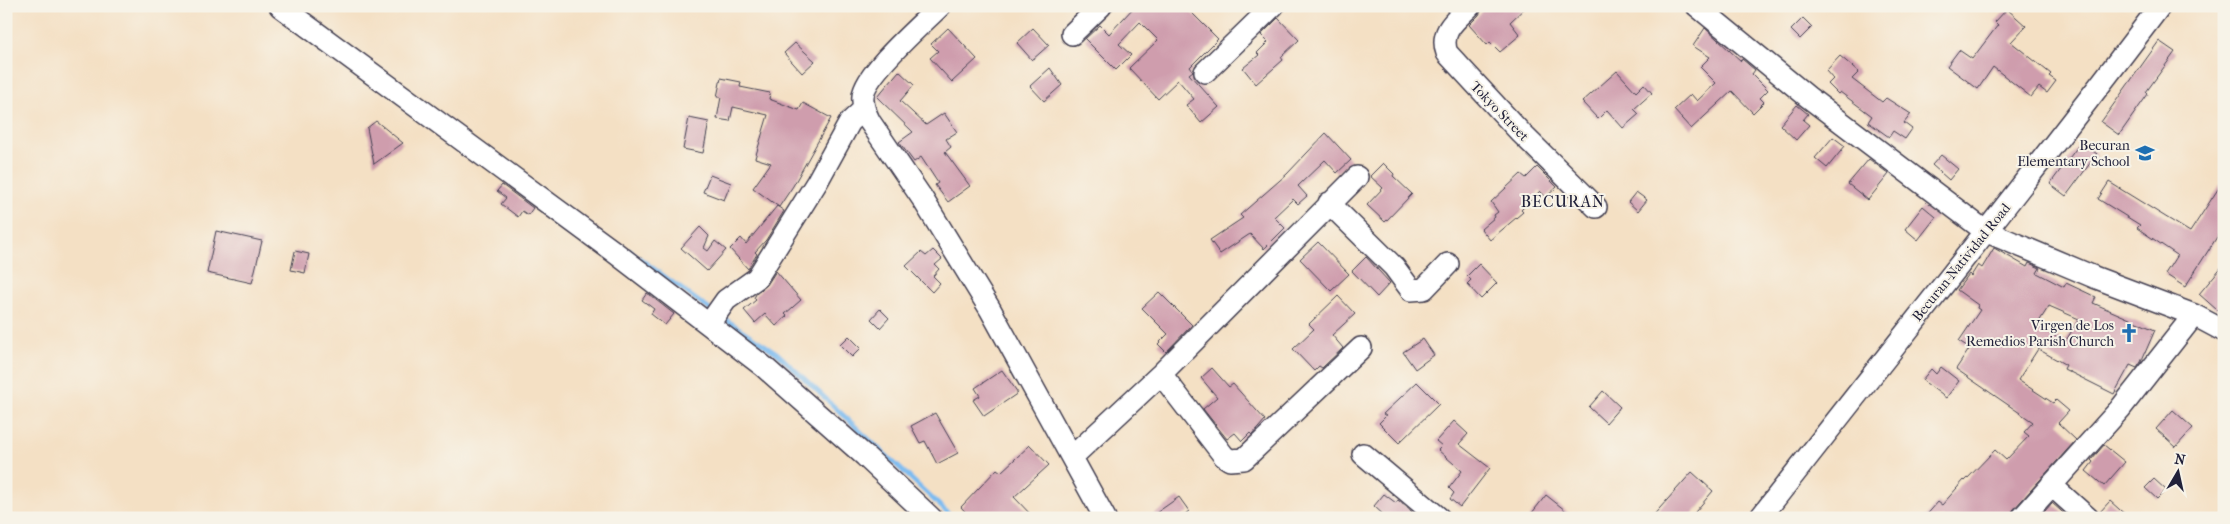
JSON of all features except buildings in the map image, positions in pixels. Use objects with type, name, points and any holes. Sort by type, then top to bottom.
[{"type":"street","points":[[280,6],[763,366],[930,518]]},
{"type":"street","points":[[940,6],[876,71],[865,86],[863,96],[864,109],[870,122],[922,198],[990,309],[1105,518]]},
{"type":"street","points":[[1072,34],[1101,6]]},
{"type":"street","points":[[1205,72],[1273,6]]},
{"type":"street","name":"Tokyo Street","points":[[1470,6],[1449,27],[1444,36],[1447,53],[1521,133],[1596,207]]},
{"type":"street","points":[[1697,6],[1808,97],[1985,231],[2194,315],[2224,331]]},
{"type":"street","name":"Becuran-Natividad Road","points":[[1760,518],[2045,157],[2160,6]]},
{"type":"street","points":[[709,324],[726,300],[757,278],[817,182],[850,122],[864,109]]},
{"type":"street","points":[[1072,457],[1161,374],[1329,203],[1357,177]]},
{"type":"street","points":[[1329,203],[1394,268],[1411,290],[1424,289],[1448,264]]},
{"type":"street","points":[[2022,518],[2120,409],[2194,315]]},
{"type":"street","points":[[1161,374],[1224,456],[1237,461],[1244,459],[1361,348]]},
{"type":"street","points":[[1362,454],[1439,518]]},
{"type":"street","points":[[2051,486],[2088,518]]},
{"type":"waterway","points":[[630,251],[709,309]]},
{"type":"waterway","points":[[722,317],[777,353],[953,518]]},
{"type":"place","name":"Becuran Elementary School","points":[[2145,153]]},
{"type":"place","name":"Virgen de Los Remedios Parish Church","points":[[2129,333]]},
{"type":"district","name":"BECURAN","points":[[1563,201]]}]
